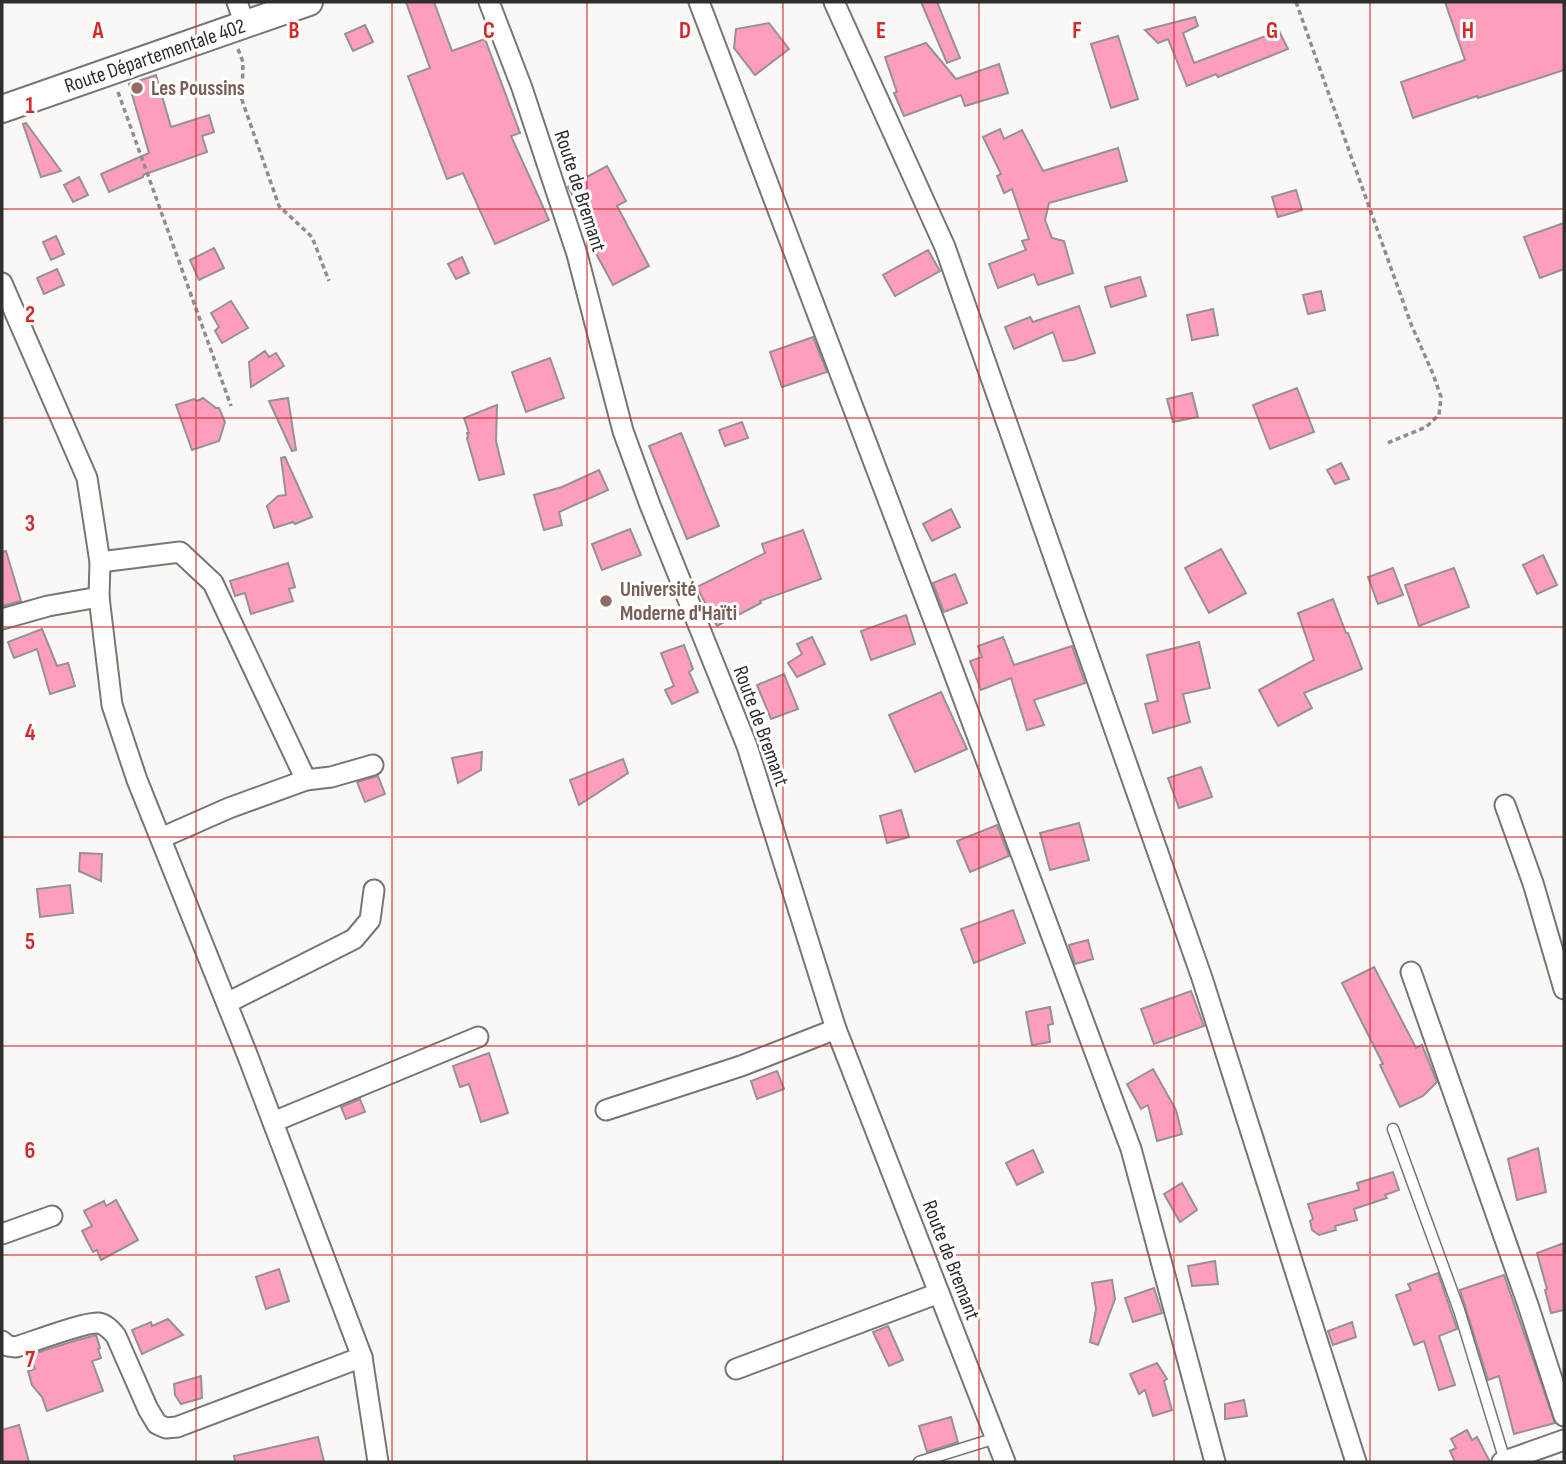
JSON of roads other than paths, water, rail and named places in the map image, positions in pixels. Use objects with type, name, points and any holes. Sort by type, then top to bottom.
[{"type":"main road","name":"Route Départementale 402","points":[[2,109],[110,71],[238,19],[309,2]]},
{"type":"street","name":"Route de Bremant","points":[[489,2],[523,88],[577,254],[623,431],[747,746],[836,1029],[1005,1462]]},
{"type":"street","points":[[699,2],[950,660],[1131,1149],[1215,1462]]},
{"type":"street","points":[[834,2],[950,260],[1202,978],[1356,1462]]},
{"type":"street","points":[[2,283],[87,478],[100,562],[99,597],[112,705],[137,780],[227,1003],[362,1357],[378,1462]]},
{"type":"street","points":[[100,562],[180,552],[213,583],[306,780]]},
{"type":"street","points":[[2,619],[48,606],[99,597]]},
{"type":"street","points":[[161,838],[229,808],[306,780],[331,777],[373,765]]},
{"type":"street","points":[[1505,804],[1533,883],[1564,989]]},
{"type":"street","points":[[227,1003],[354,939],[370,920],[374,890]]},
{"type":"street","points":[[1411,972],[1524,1292],[1564,1416]]},
{"type":"street","points":[[606,1110],[741,1066],[836,1029]]},
{"type":"street","points":[[273,1122],[478,1037]]},
{"type":"street","points":[[2,1234],[52,1216]]},
{"type":"street","points":[[736,1369],[939,1293]]},
{"type":"street","points":[[2,1340],[8,1346],[16,1347],[84,1325],[97,1323],[107,1326],[116,1336],[148,1409],[157,1424],[166,1427],[177,1427],[362,1357]]},
{"type":"street","points":[[1503,1462],[1564,1440]]},
{"type":"lane","points":[[1393,1129],[1459,1310],[1503,1462]]},
{"type":"lane","points":[[919,1462],[996,1438]]},
{"type":"place","name":"Les Poussins","points":[[137,88]]},
{"type":"place","name":"Université Moderne d'Haïti","points":[[606,601]]}]
